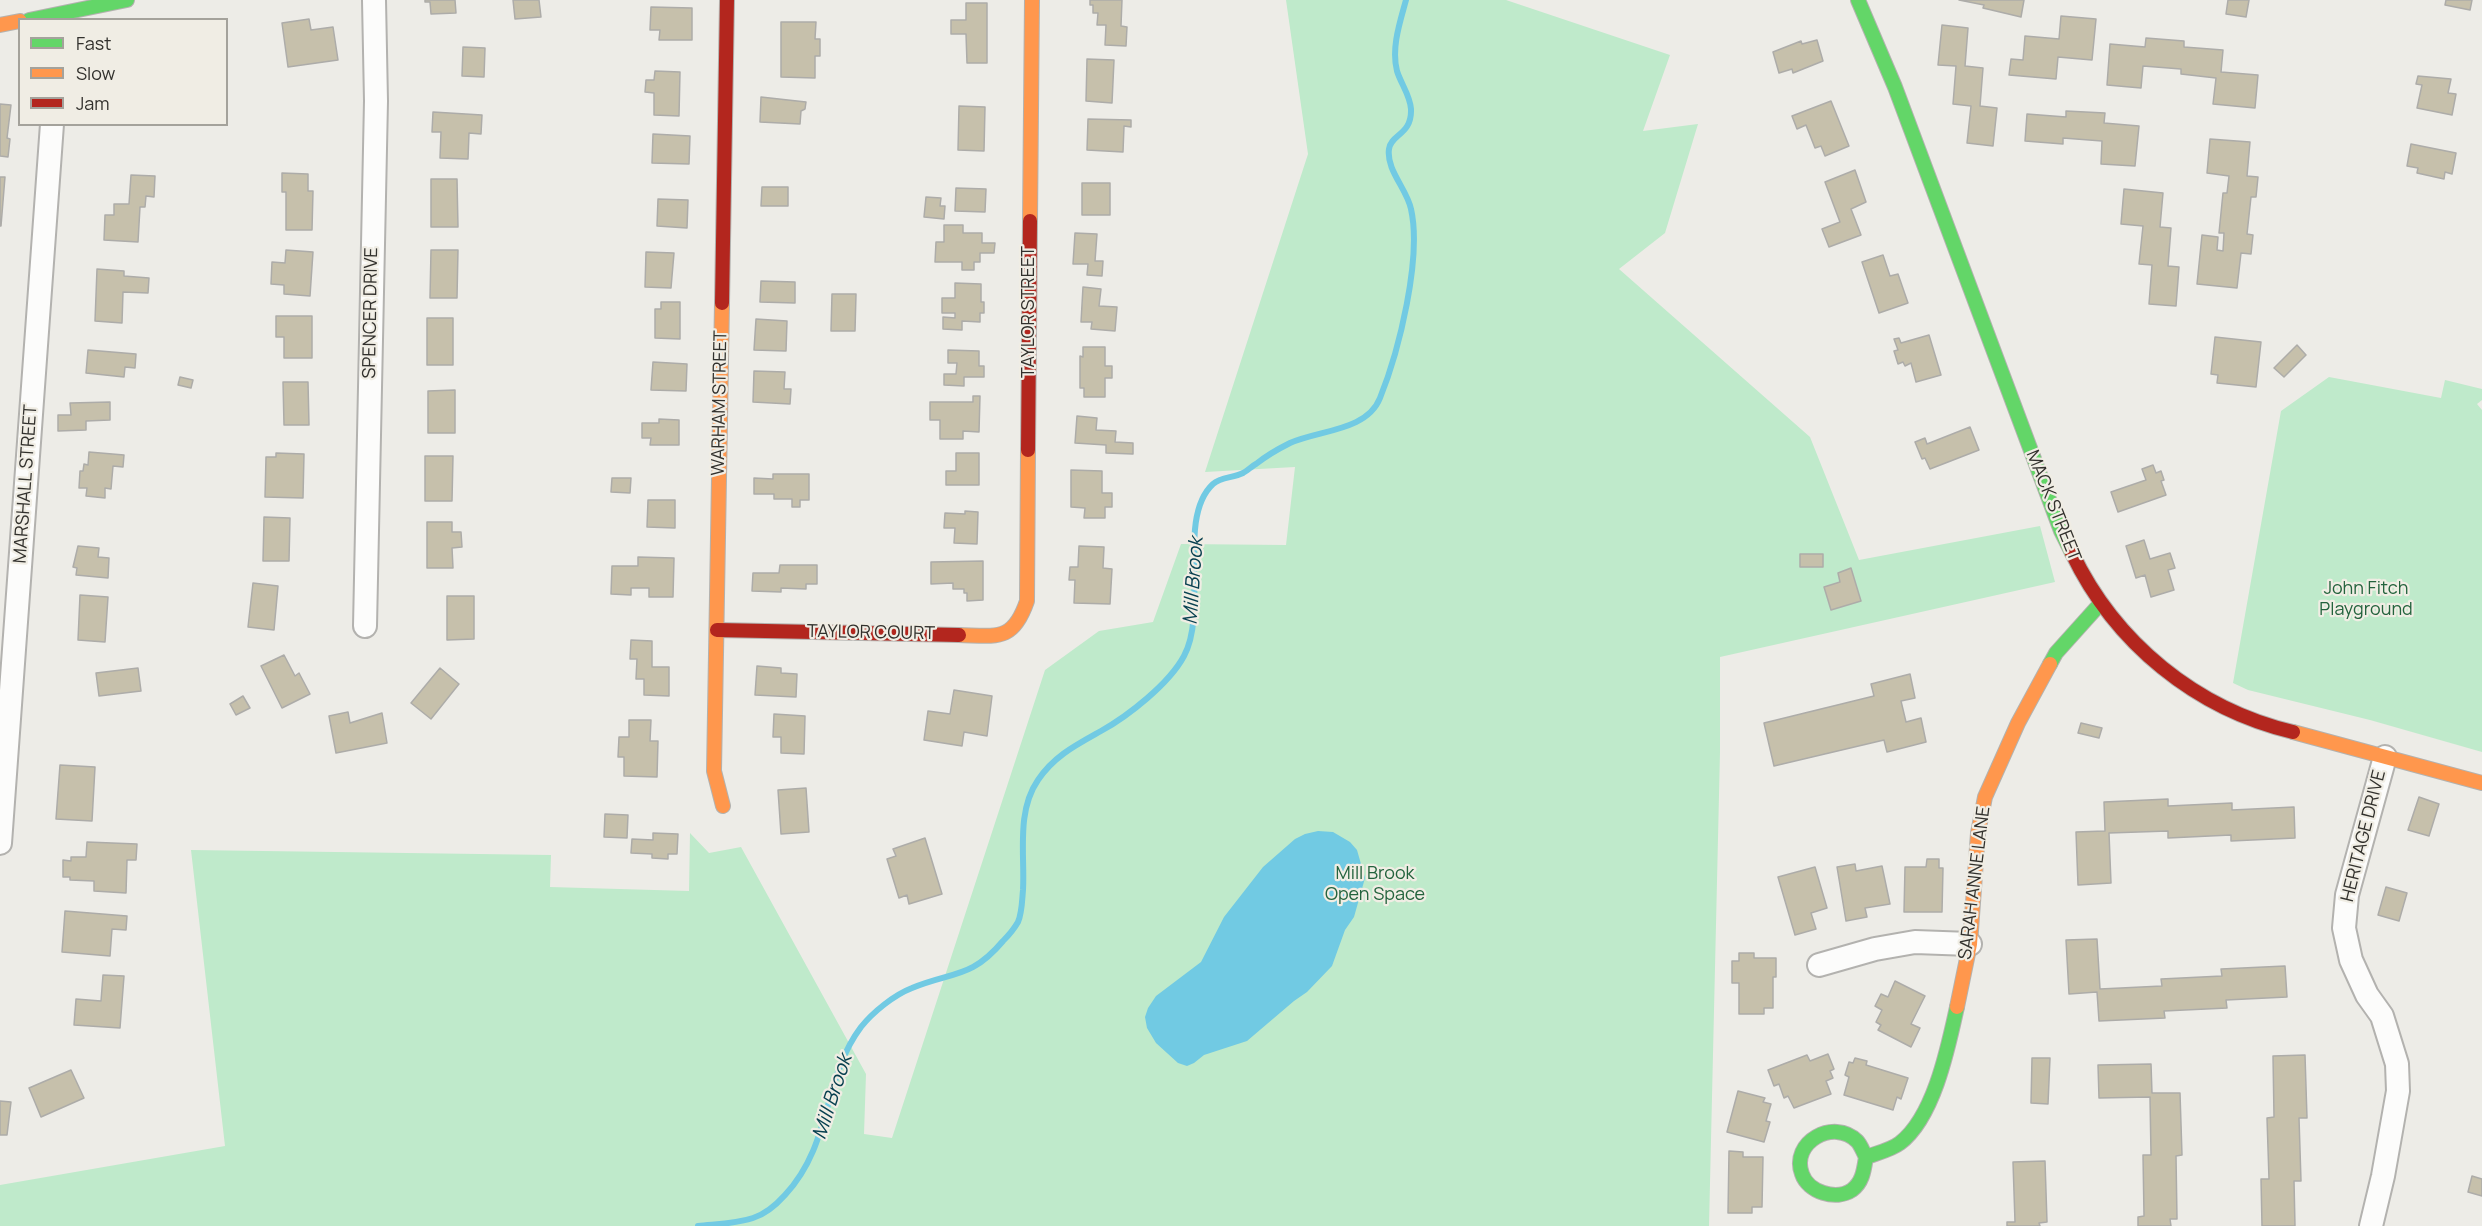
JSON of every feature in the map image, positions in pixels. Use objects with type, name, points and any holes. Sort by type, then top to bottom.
[{"type":"street","points":[[44,18],[127,0]]},
{"type":"street","name":"SPENCER DRIVE","points":[[365,627],[376,101],[374,0]]},
{"type":"street","name":"WARHAM STREET","points":[[723,806],[714,771],[727,0]]},
{"type":"street","name":"TAYLOR STREET","points":[[1020,622],[1027,601],[1032,0]]},
{"type":"street","name":"MACK STREET","points":[[1858,0],[1910,127],[2061,531],[2078,569],[2100,604],[2128,638],[2161,668],[2204,698],[2247,718],[2482,783]]},
{"type":"street","points":[[0,25],[18,21]]},
{"type":"street","name":"MARSHALL STREET","points":[[0,843],[51,126]]},
{"type":"street","name":"SARAH ANNE LANE","points":[[1866,1157],[1898,1145],[1914,1131],[1930,1104],[1954,1020],[1970,944],[1978,833],[1985,797],[2018,723],[2056,653],[2100,604]]},
{"type":"street","name":"TAYLOR COURT","points":[[717,630],[999,636],[1020,622]]},
{"type":"street","name":"HERITAGE DRIVE","points":[[2371,1226],[2383,1176],[2398,1091],[2397,1064],[2382,1016],[2367,995],[2350,960],[2344,928],[2347,895],[2385,757]]},
{"type":"street","points":[[1819,965],[1875,949],[1915,942],[1970,944]]},
{"type":"street","points":[[1828,1131],[1843,1132],[1858,1141],[1866,1157],[1866,1169],[1858,1186],[1848,1194],[1838,1197],[1824,1196],[1810,1188],[1803,1178],[1800,1163],[1802,1150],[1813,1137],[1828,1131]]},
{"type":"green space","name":"Mill Brook Open Space","points":[[1286,0],[1506,0],[1670,55],[1643,131],[1698,124],[1665,233],[1619,269],[1810,437],[1859,560],[2040,526],[2055,582],[1720,657],[1720,752],[1709,1226],[0,1226],[0,1185],[225,1146],[191,850],[551,855],[550,887],[689,891],[690,833],[709,853],[741,847],[866,1074],[864,1134],[892,1138],[1045,670],[1099,631],[1153,622],[1181,544],[1286,545],[1295,467],[1205,472],[1308,154]]},
{"type":"green space","name":"John Fitch Playground","points":[[2329,377],[2441,398],[2445,380],[2482,389],[2482,400],[2477,404],[2482,410],[2482,752],[2370,720],[2248,690],[2233,683],[2281,411]]},
{"type":"water","points":[[1318,831],[1333,832],[1350,842],[1357,850],[1365,878],[1354,917],[1345,930],[1332,966],[1307,992],[1247,1041],[1204,1055],[1187,1066],[1178,1063],[1156,1043],[1147,1028],[1145,1017],[1148,1008],[1156,996],[1201,962],[1224,917],[1263,867],[1295,839]]},
{"type":"building","points":[[425,0],[455,0],[456,13],[431,14],[430,2],[425,2]]},
{"type":"building","points":[[513,0],[539,0],[541,17],[515,19]]},
{"type":"building","points":[[1090,0],[1122,0],[1121,26],[1127,27],[1126,46],[1105,45],[1106,25],[1097,25],[1098,13],[1093,13]]},
{"type":"building","points":[[1959,0],[2024,0],[2021,17]]},
{"type":"building","points":[[2228,0],[2249,0],[2246,17],[2226,14]]},
{"type":"building","points":[[2446,0],[2472,0],[2470,10],[2445,5]]},
{"type":"building","points":[[966,3],[987,3],[987,63],[967,63],[966,34],[951,34],[951,20],[966,20]]},
{"type":"building","points":[[651,7],[692,8],[692,40],[659,40],[660,30],[650,30]]},
{"type":"building","points":[[2061,16],[2096,19],[2092,60],[2058,57],[2056,79],[2009,75],[2011,59],[2023,60],[2025,36],[2059,39]]},
{"type":"building","points":[[309,19],[311,30],[333,27],[338,60],[288,67],[282,23]]},
{"type":"building","points":[[781,22],[816,22],[815,39],[820,39],[820,56],[815,56],[815,78],[781,77]]},
{"type":"building","points":[[1942,25],[1968,28],[1965,66],[1983,68],[1980,106],[1997,108],[1993,146],[1967,143],[1971,106],[1953,104],[1956,66],[1938,65]]},
{"type":"building","points":[[2146,38],[2184,41],[2184,47],[2223,50],[2221,72],[2258,75],[2255,108],[2213,104],[2216,78],[2181,74],[2181,69],[2143,66],[2141,88],[2107,85],[2110,44],[2145,47]]},
{"type":"building","points":[[1817,40],[1823,61],[1793,73],[1792,69],[1779,73],[1773,52],[1801,41],[1802,44]]},
{"type":"building","points":[[463,47],[485,48],[484,77],[462,76]]},
{"type":"building","points":[[1087,59],[1114,60],[1112,103],[1086,101]]},
{"type":"building","points":[[655,71],[680,72],[679,116],[654,115],[654,93],[645,92],[646,80],[654,80]]},
{"type":"building","points":[[2418,76],[2451,79],[2448,93],[2456,94],[2452,115],[2417,108],[2422,85],[2416,84]]},
{"type":"building","points":[[761,97],[806,102],[805,109],[801,111],[800,124],[760,122]]},
{"type":"building","points":[[1831,101],[1849,146],[1825,156],[1821,146],[1815,148],[1806,125],[1797,129],[1792,116]]},
{"type":"building","points":[[0,104],[11,105],[7,138],[10,139],[8,157],[0,156]]},
{"type":"building","points":[[959,106],[985,107],[984,151],[958,150]]},
{"type":"building","points":[[2066,111],[2105,113],[2104,123],[2139,126],[2135,166],[2101,164],[2102,141],[2063,138],[2063,144],[2025,141],[2027,114],[2066,117]]},
{"type":"building","points":[[433,112],[482,115],[481,134],[469,133],[468,159],[440,158],[441,132],[432,132]]},
{"type":"building","points":[[1088,119],[1131,120],[1131,127],[1124,126],[1123,152],[1087,150]]},
{"type":"building","points":[[653,134],[690,136],[689,164],[652,163]]},
{"type":"building","points":[[2210,139],[2250,142],[2247,176],[2258,177],[2256,197],[2251,197],[2247,234],[2253,235],[2251,254],[2241,253],[2237,288],[2197,284],[2202,235],[2218,237],[2217,250],[2223,251],[2224,233],[2219,233],[2223,193],[2227,193],[2229,176],[2207,173]]},
{"type":"building","points":[[2411,144],[2456,153],[2452,174],[2445,172],[2444,179],[2417,173],[2418,168],[2407,166]]},
{"type":"building","points":[[1855,170],[1866,202],[1851,209],[1861,235],[1829,247],[1822,229],[1840,222],[1825,182]]},
{"type":"building","points":[[282,173],[308,174],[308,191],[313,191],[312,230],[286,230],[286,192],[282,192]]},
{"type":"building","points":[[131,175],[155,176],[154,197],[146,196],[145,207],[140,207],[138,242],[104,240],[105,215],[114,215],[114,204],[129,204]]},
{"type":"building","points":[[0,177],[5,177],[1,226],[0,226]]},
{"type":"building","points":[[431,179],[457,179],[458,227],[431,227]]},
{"type":"building","points":[[1082,183],[1110,183],[1110,215],[1082,215]]},
{"type":"building","points":[[762,187],[788,187],[788,206],[761,206]]},
{"type":"building","points":[[956,188],[986,189],[985,212],[955,211]]},
{"type":"building","points":[[2124,189],[2163,193],[2160,227],[2171,228],[2168,266],[2179,267],[2176,306],[2149,304],[2152,265],[2139,264],[2143,226],[2121,224]]},
{"type":"building","points":[[926,197],[941,198],[940,206],[945,206],[944,219],[924,217]]},
{"type":"building","points":[[658,199],[688,200],[687,228],[657,226]]},
{"type":"building","points":[[944,225],[963,225],[963,233],[982,233],[982,243],[995,243],[994,253],[980,253],[980,262],[974,262],[974,270],[962,270],[962,262],[935,262],[936,242],[944,242]]},
{"type":"building","points":[[1075,233],[1097,234],[1095,261],[1103,261],[1102,276],[1087,275],[1088,264],[1073,264]]},
{"type":"building","points":[[286,250],[313,252],[310,296],[284,294],[284,285],[271,284],[272,262],[285,263]]},
{"type":"building","points":[[431,250],[458,250],[457,298],[430,298]]},
{"type":"building","points":[[646,252],[674,253],[671,288],[645,287]]},
{"type":"building","points":[[1883,255],[1890,276],[1898,274],[1908,303],[1879,313],[1862,262]]},
{"type":"building","points":[[97,269],[124,271],[124,276],[149,278],[148,293],[123,292],[122,323],[95,321]]},
{"type":"building","points":[[761,281],[795,282],[795,303],[760,302]]},
{"type":"building","points":[[955,283],[981,284],[981,302],[984,302],[984,313],[980,313],[980,322],[962,321],[962,330],[943,329],[943,317],[955,318],[955,313],[942,313],[942,298],[955,298]]},
{"type":"building","points":[[1083,287],[1101,289],[1099,306],[1117,307],[1115,331],[1091,329],[1092,322],[1081,322]]},
{"type":"building","points":[[832,294],[856,294],[855,331],[831,331]]},
{"type":"building","points":[[661,302],[680,302],[680,339],[655,338],[655,309],[661,309]]},
{"type":"building","points":[[276,316],[312,316],[312,358],[284,358],[284,337],[276,337]]},
{"type":"building","points":[[427,318],[453,318],[453,365],[427,365]]},
{"type":"building","points":[[756,319],[787,321],[786,351],[754,350]]},
{"type":"building","points":[[1929,335],[1941,375],[1916,382],[1911,363],[1905,366],[1903,362],[1898,364],[1894,351],[1898,350],[1894,339],[1899,338],[1901,343]]},
{"type":"building","points":[[2215,337],[2261,342],[2256,387],[2217,383],[2218,375],[2211,374]]},
{"type":"building","points":[[2297,345],[2306,355],[2284,377],[2274,368]]},
{"type":"building","points":[[1083,347],[1105,347],[1105,366],[1112,366],[1112,378],[1105,378],[1105,397],[1084,397],[1084,388],[1080,388],[1080,356],[1083,357]]},
{"type":"building","points":[[88,350],[136,354],[135,368],[125,367],[124,377],[86,373]]},
{"type":"building","points":[[948,350],[979,351],[979,366],[984,366],[984,377],[964,377],[964,386],[944,385],[944,374],[956,374],[957,363],[948,363]]},
{"type":"building","points":[[653,362],[687,364],[686,391],[651,390]]},
{"type":"building","points":[[754,371],[785,372],[784,389],[791,389],[790,404],[753,402]]},
{"type":"building","points":[[180,377],[193,380],[191,388],[178,385]]},
{"type":"building","points":[[283,382],[308,382],[309,425],[284,425]]},
{"type":"building","points":[[455,390],[455,433],[428,433],[428,391]]},
{"type":"building","points":[[973,396],[980,396],[979,432],[963,431],[963,439],[940,439],[940,420],[930,420],[930,402],[973,402]]},
{"type":"building","points":[[110,402],[110,420],[86,421],[86,430],[58,431],[58,415],[71,415],[70,403]]},
{"type":"building","points":[[1077,416],[1097,418],[1096,430],[1116,431],[1115,442],[1133,443],[1133,454],[1106,453],[1106,445],[1075,443]]},
{"type":"building","points":[[659,419],[679,420],[679,445],[650,445],[651,438],[642,438],[642,423],[659,423]]},
{"type":"building","points":[[1970,427],[1979,450],[1930,469],[1925,458],[1922,459],[1915,442],[1925,438],[1927,444]]},
{"type":"building","points":[[89,452],[124,455],[123,467],[113,466],[111,489],[105,488],[105,498],[86,496],[87,488],[79,488],[80,471],[83,471],[84,464],[88,465]]},
{"type":"building","points":[[276,453],[304,454],[303,498],[265,497],[266,457],[276,457]]},
{"type":"building","points":[[956,453],[979,453],[979,485],[946,485],[946,471],[956,471]]},
{"type":"building","points":[[425,456],[453,456],[452,501],[425,501]]},
{"type":"building","points":[[2153,465],[2156,473],[2161,471],[2164,480],[2161,481],[2166,495],[2118,512],[2111,492],[2146,480],[2142,469]]},
{"type":"building","points":[[1071,470],[1102,471],[1102,493],[1112,493],[1112,507],[1105,507],[1105,518],[1084,518],[1085,508],[1071,507]]},
{"type":"building","points":[[773,474],[809,474],[809,500],[800,500],[800,507],[792,507],[792,499],[774,499],[774,494],[754,494],[754,478],[773,479]]},
{"type":"building","points":[[612,478],[631,478],[630,493],[611,492]]},
{"type":"building","points":[[648,500],[675,500],[675,528],[647,527]]},
{"type":"building","points":[[965,511],[978,512],[977,544],[954,543],[955,528],[944,528],[945,513],[965,514]]},
{"type":"building","points":[[264,517],[290,518],[289,561],[263,561]]},
{"type":"building","points":[[427,522],[452,522],[452,532],[461,532],[462,547],[452,548],[453,568],[427,568]]},
{"type":"building","points":[[2144,540],[2150,559],[2170,553],[2175,568],[2168,570],[2174,590],[2151,597],[2145,575],[2136,578],[2126,546]]},
{"type":"building","points":[[78,546],[99,548],[98,557],[109,558],[108,578],[76,575],[77,568],[73,567]]},
{"type":"building","points":[[1079,546],[1104,547],[1103,568],[1112,569],[1110,604],[1074,603],[1075,580],[1069,580],[1070,567],[1078,567]]},
{"type":"building","points":[[1800,554],[1823,554],[1823,567],[1800,567]]},
{"type":"building","points":[[638,557],[674,558],[673,597],[649,597],[649,588],[631,588],[631,595],[611,594],[612,566],[638,566]]},
{"type":"building","points":[[983,561],[983,600],[967,601],[967,593],[964,593],[964,589],[953,589],[953,583],[931,584],[931,562]]},
{"type":"building","points":[[780,565],[817,565],[817,584],[806,584],[806,589],[781,588],[781,592],[752,591],[753,573],[779,573]]},
{"type":"building","points":[[1851,568],[1861,601],[1831,610],[1824,587],[1840,582],[1838,573]]},
{"type":"building","points":[[253,583],[278,586],[274,630],[248,627]]},
{"type":"building","points":[[80,595],[108,597],[105,642],[78,640]]},
{"type":"building","points":[[447,596],[474,596],[474,639],[447,640]]},
{"type":"building","points":[[631,640],[652,641],[652,667],[669,667],[669,696],[644,695],[644,679],[636,679],[637,659],[630,659]]},
{"type":"building","points":[[284,655],[295,676],[299,673],[310,694],[282,708],[261,666]]},
{"type":"building","points":[[757,666],[781,668],[781,673],[797,674],[796,697],[755,695]]},
{"type":"building","points":[[138,668],[141,691],[99,696],[96,673]]},
{"type":"building","points":[[440,668],[459,684],[431,719],[411,703]]},
{"type":"building","points":[[1910,674],[1915,698],[1901,701],[1906,722],[1921,718],[1926,742],[1887,752],[1884,740],[1774,766],[1764,723],[1874,696],[1871,684]]},
{"type":"building","points":[[954,690],[992,696],[987,736],[964,732],[962,746],[924,740],[928,711],[950,714]]},
{"type":"building","points":[[243,696],[250,708],[236,715],[230,704]]},
{"type":"building","points":[[348,712],[350,723],[382,713],[387,743],[336,753],[329,716]]},
{"type":"building","points":[[774,714],[805,716],[804,754],[781,753],[781,737],[773,737]]},
{"type":"building","points":[[629,720],[651,720],[650,741],[658,741],[657,777],[624,776],[624,757],[618,757],[619,737],[629,737]]},
{"type":"building","points":[[2081,723],[2102,728],[2099,738],[2078,733]]},
{"type":"building","points":[[60,765],[95,767],[92,821],[56,819]]},
{"type":"building","points":[[806,788],[809,832],[781,834],[778,790]]},
{"type":"building","points":[[2419,797],[2439,804],[2429,836],[2408,830]]},
{"type":"building","points":[[2168,799],[2168,806],[2232,803],[2232,810],[2294,807],[2295,838],[2231,841],[2231,835],[2168,838],[2168,831],[2109,833],[2111,883],[2078,885],[2076,832],[2105,831],[2104,802]]},
{"type":"building","points":[[605,814],[628,815],[627,838],[604,837]]},
{"type":"building","points":[[653,833],[678,834],[677,854],[668,854],[668,859],[652,858],[652,854],[631,853],[632,839],[653,840]]},
{"type":"building","points":[[925,838],[942,894],[909,904],[907,895],[899,898],[887,859],[896,856],[893,849]]},
{"type":"building","points":[[87,842],[137,844],[136,860],[127,860],[126,893],[94,891],[94,881],[70,880],[70,877],[63,877],[63,860],[71,861],[71,857],[86,857]]},
{"type":"building","points":[[1927,859],[1939,859],[1939,868],[1943,868],[1942,912],[1904,912],[1905,867],[1926,867]]},
{"type":"building","points":[[1855,864],[1856,871],[1882,866],[1890,904],[1865,908],[1867,917],[1846,921],[1837,867]]},
{"type":"building","points":[[1815,867],[1827,908],[1811,913],[1816,929],[1795,935],[1778,877]]},
{"type":"building","points":[[2386,887],[2407,893],[2399,921],[2378,915]]},
{"type":"building","points":[[65,911],[127,916],[126,930],[112,929],[110,956],[62,952]]},
{"type":"building","points":[[2097,939],[2100,989],[2162,986],[2161,979],[2222,976],[2221,969],[2285,966],[2287,997],[2226,1000],[2227,1008],[2164,1011],[2165,1018],[2099,1021],[2097,992],[2069,994],[2066,940]]},
{"type":"building","points":[[1739,953],[1754,953],[1754,958],[1776,958],[1776,977],[1773,977],[1773,1008],[1764,1008],[1764,1014],[1739,1014],[1739,983],[1732,983],[1732,961],[1739,961]]},
{"type":"building","points":[[103,975],[124,976],[120,1028],[74,1025],[76,999],[101,1001]]},
{"type":"building","points":[[1895,981],[1925,996],[1911,1024],[1920,1028],[1911,1047],[1878,1030],[1881,1025],[1876,1022],[1882,1010],[1875,1006],[1881,994],[1888,997]]},
{"type":"building","points":[[1828,1054],[1834,1069],[1830,1071],[1833,1078],[1826,1081],[1831,1094],[1794,1108],[1788,1096],[1784,1098],[1779,1084],[1774,1086],[1768,1070],[1807,1055],[1810,1061]]},
{"type":"building","points":[[2305,1055],[2307,1118],[2299,1118],[2301,1181],[2294,1181],[2295,1226],[2262,1226],[2261,1179],[2269,1179],[2267,1118],[2274,1117],[2273,1056]]},
{"type":"building","points":[[1855,1058],[1867,1061],[1866,1065],[1908,1078],[1901,1099],[1897,1097],[1893,1110],[1844,1095],[1849,1077],[1845,1075],[1849,1062],[1853,1063]]},
{"type":"building","points":[[2032,1058],[2050,1058],[2048,1104],[2031,1103]]},
{"type":"building","points":[[2151,1064],[2152,1093],[2180,1093],[2182,1155],[2176,1156],[2177,1219],[2170,1219],[2171,1226],[2138,1226],[2138,1217],[2144,1216],[2143,1155],[2151,1155],[2150,1097],[2099,1098],[2098,1065]]},
{"type":"building","points":[[71,1070],[84,1098],[41,1117],[29,1088]]},
{"type":"building","points":[[1738,1091],[1765,1098],[1763,1102],[1771,1104],[1766,1121],[1770,1122],[1764,1142],[1727,1132]]},
{"type":"building","points":[[0,1101],[11,1102],[7,1135],[0,1135]]},
{"type":"building","points":[[1729,1151],[1743,1152],[1743,1157],[1763,1157],[1762,1207],[1752,1207],[1752,1213],[1728,1213]]},
{"type":"building","points":[[2045,1161],[2047,1222],[2039,1223],[2040,1226],[2007,1226],[2007,1222],[2015,1222],[2013,1162]]},
{"type":"building","points":[[2472,1176],[2482,1179],[2482,1196],[2468,1192]]},
{"type":"waterway","name":"Mill Brook","points":[[698,1226],[732,1223],[753,1218],[766,1212],[778,1202],[800,1175],[812,1154],[839,1068],[866,1021],[884,1004],[905,991],[961,972],[981,962],[1015,927],[1022,903],[1024,820],[1031,792],[1038,780],[1051,764],[1066,752],[1112,725],[1147,698],[1177,667],[1184,656],[1191,637],[1194,614],[1196,519],[1202,499],[1213,484],[1243,473],[1290,443],[1341,428],[1365,417],[1374,409],[1387,378],[1401,330],[1407,304],[1413,253],[1414,229],[1411,209],[1389,157],[1391,144],[1408,124],[1411,109],[1395,62],[1397,35],[1406,0]]},
{"type":"traffic: fast","points":[[39,18],[127,0]]},
{"type":"traffic: fast","points":[[1858,0],[1895,87],[2061,531],[2072,553]]},
{"type":"traffic: fast","points":[[2050,664],[2056,653],[2100,604]]},
{"type":"traffic: fast","points":[[1866,1157],[1859,1183],[1846,1193],[1831,1195],[1816,1190],[1810,1186],[1802,1174],[1800,1162],[1802,1152],[1808,1143],[1826,1133],[1837,1132],[1848,1135],[1857,1141],[1866,1157],[1900,1143],[1912,1131],[1922,1117],[1938,1081],[1957,1007]]},
{"type":"traffic: slow","points":[[1030,221],[1032,0]]},
{"type":"traffic: slow","points":[[0,25],[18,21]]},
{"type":"traffic: slow","points":[[722,303],[714,771],[723,806]]},
{"type":"traffic: slow","points":[[959,635],[1002,634],[1016,624],[1027,601],[1028,450]]},
{"type":"traffic: slow","points":[[1957,1007],[1970,944],[1978,833],[1985,797],[2018,723],[2050,664]]},
{"type":"traffic: slow","points":[[2293,732],[2482,783]]},
{"type":"traffic: jam","points":[[722,303],[727,0]]},
{"type":"traffic: jam","points":[[1028,450],[1030,221]]},
{"type":"traffic: jam","points":[[2072,553],[2090,586],[2111,616],[2162,668],[2192,689],[2224,707],[2257,721],[2293,732]]},
{"type":"traffic: jam","points":[[717,630],[959,635]]}]
